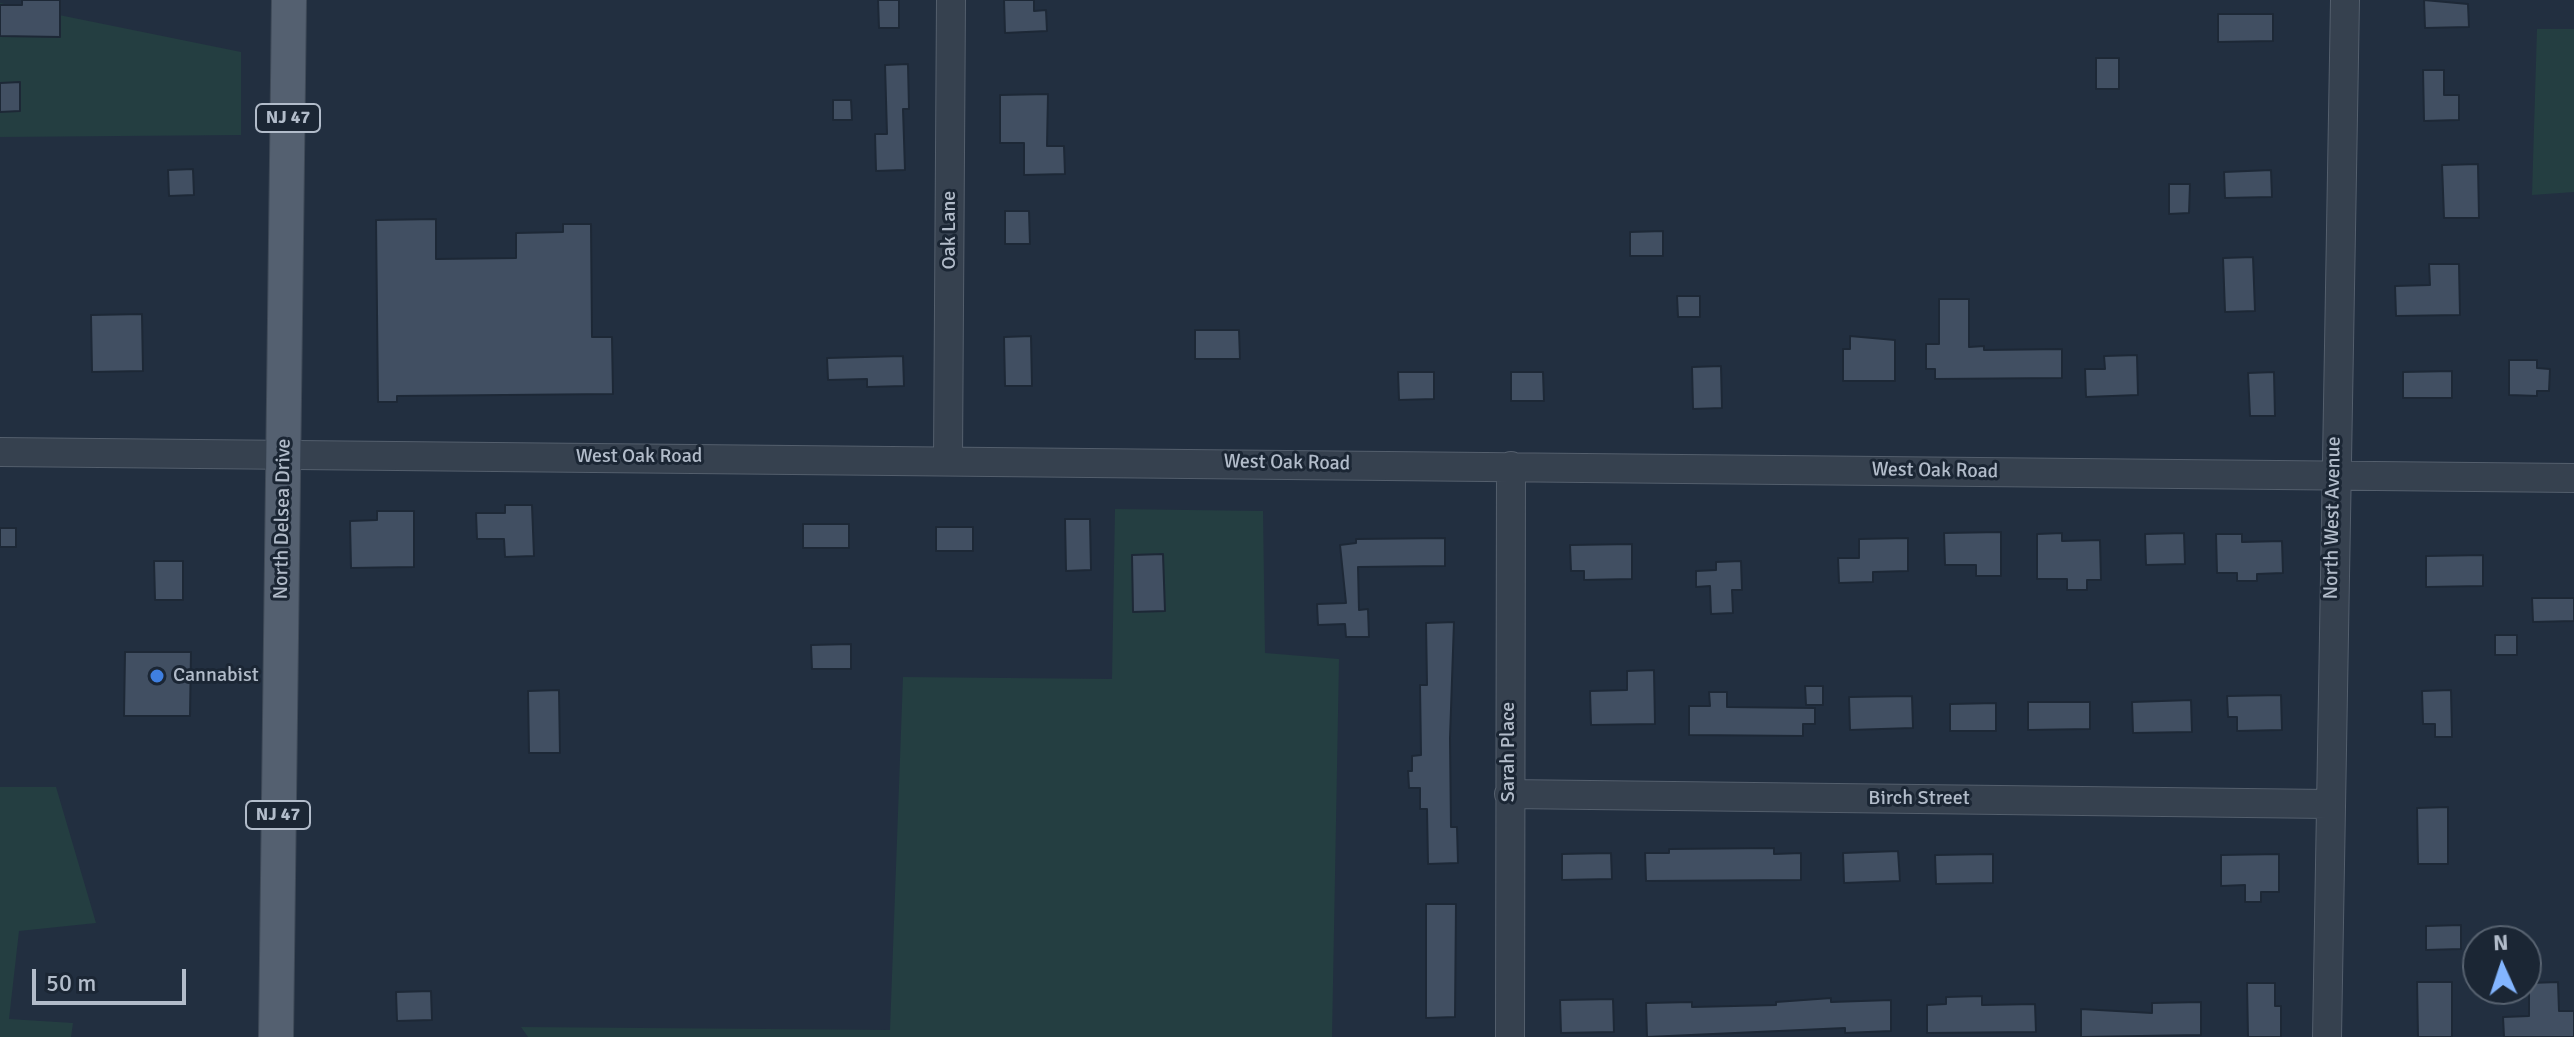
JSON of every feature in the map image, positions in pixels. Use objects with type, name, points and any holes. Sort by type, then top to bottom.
[{"type":"main road","name":"North Delsea Drive","points":[[276,1037],[289,0]]},
{"type":"street","name":"Oak Lane","points":[[948,459],[951,0]]},
{"type":"street","name":"North West Avenue","points":[[2327,1037],[2328,804],[2345,0]]},
{"type":"street","name":"West Oak Road","points":[[0,452],[948,459],[2574,478]]},
{"type":"street","name":"Sarah Place","points":[[1510,1037],[1511,466]]},
{"type":"street","name":"Birch Street","points":[[1509,794],[2328,804]]},
{"type":"green space","points":[[0,3],[241,52],[241,135],[0,137]]},
{"type":"green space","points":[[2537,29],[2574,29],[2574,192],[2532,195]]},
{"type":"green space","points":[[1115,509],[1263,511],[1265,653],[1339,659],[1332,1037],[528,1037],[521,1027],[890,1030],[903,677],[1112,679]]},
{"type":"green space","points":[[0,787],[56,787],[96,923],[19,931],[9,1019],[73,1023],[71,1037],[0,1037]]},
{"type":"building","points":[[22,0],[60,0],[60,37],[0,36],[0,5],[22,5]]},
{"type":"building","points":[[878,0],[899,0],[899,28],[879,28]]},
{"type":"building","points":[[1004,0],[1034,0],[1034,11],[1046,10],[1047,31],[1005,33]]},
{"type":"building","points":[[2424,0],[2468,4],[2469,27],[2425,28]]},
{"type":"building","points":[[2218,14],[2273,14],[2273,41],[2218,42]]},
{"type":"building","points":[[2096,58],[2119,58],[2119,89],[2096,89]]},
{"type":"building","points":[[908,64],[909,109],[903,109],[905,170],[876,171],[875,134],[887,134],[885,65]]},
{"type":"building","points":[[2423,70],[2444,70],[2444,95],[2459,95],[2459,120],[2424,121]]},
{"type":"building","points":[[20,82],[20,111],[0,112],[0,83]]},
{"type":"building","points":[[1048,94],[1047,146],[1064,146],[1065,174],[1024,175],[1024,143],[1000,143],[1000,95]]},
{"type":"building","points":[[833,100],[851,100],[852,120],[833,120]]},
{"type":"building","points":[[2478,164],[2479,218],[2444,218],[2442,165]]},
{"type":"building","points":[[193,169],[194,195],[169,196],[168,170]]},
{"type":"building","points":[[2271,170],[2272,197],[2225,198],[2224,172]]},
{"type":"building","points":[[2169,184],[2190,184],[2189,213],[2169,214]]},
{"type":"building","points":[[1005,211],[1029,211],[1030,244],[1005,244]]},
{"type":"building","points":[[436,219],[436,259],[516,258],[516,233],[563,232],[563,224],[591,224],[592,337],[612,337],[613,394],[397,396],[397,402],[378,402],[376,220]]},
{"type":"building","points":[[1663,231],[1663,256],[1630,256],[1630,232]]},
{"type":"building","points":[[2253,257],[2255,311],[2225,312],[2223,258]]},
{"type":"building","points":[[2429,264],[2459,264],[2460,315],[2396,316],[2395,286],[2430,285]]},
{"type":"building","points":[[1677,296],[1700,296],[1700,317],[1678,317]]},
{"type":"building","points":[[1939,299],[1969,299],[1969,347],[1984,346],[1984,350],[2062,349],[2062,378],[1935,379],[1935,369],[1926,369],[1926,344],[1939,344]]},
{"type":"building","points":[[142,314],[143,371],[92,372],[91,315]]},
{"type":"building","points":[[1195,330],[1239,330],[1240,359],[1195,359]]},
{"type":"building","points":[[1031,336],[1032,386],[1005,386],[1004,337]]},
{"type":"building","points":[[1850,336],[1895,340],[1895,381],[1843,381],[1843,349],[1850,349]]},
{"type":"building","points":[[2137,355],[2138,395],[2086,397],[2085,369],[2105,369],[2104,356]]},
{"type":"building","points":[[903,356],[904,386],[867,387],[867,379],[828,380],[827,358]]},
{"type":"building","points":[[2509,360],[2537,360],[2537,368],[2550,369],[2549,391],[2537,391],[2537,396],[2509,395]]},
{"type":"building","points":[[1721,366],[1722,408],[1693,409],[1692,367]]},
{"type":"building","points":[[2452,371],[2452,398],[2403,398],[2403,372]]},
{"type":"building","points":[[1398,372],[1434,372],[1434,399],[1399,400]]},
{"type":"building","points":[[1511,372],[1543,372],[1544,401],[1511,401]]},
{"type":"building","points":[[2274,372],[2275,416],[2250,416],[2248,373]]},
{"type":"building","points":[[505,505],[532,505],[534,556],[505,557],[504,539],[477,539],[476,513],[505,513]]},
{"type":"building","points":[[377,511],[414,511],[414,567],[351,568],[350,521],[377,520]]},
{"type":"building","points":[[1065,519],[1090,519],[1091,570],[1066,571]]},
{"type":"building","points":[[803,524],[849,524],[849,548],[803,548]]},
{"type":"building","points":[[936,527],[973,527],[973,551],[936,551]]},
{"type":"building","points":[[0,528],[16,528],[16,547],[0,547]]},
{"type":"building","points":[[2001,532],[2001,576],[1976,576],[1976,565],[1945,565],[1944,533]]},
{"type":"building","points":[[2062,533],[2062,541],[2100,540],[2101,580],[2087,580],[2087,590],[2067,590],[2067,579],[2037,579],[2037,534]]},
{"type":"building","points":[[2184,533],[2185,564],[2146,565],[2145,534]]},
{"type":"building","points":[[2216,534],[2242,534],[2242,542],[2282,541],[2283,573],[2257,574],[2257,581],[2237,581],[2237,573],[2217,573]]},
{"type":"building","points":[[1445,538],[1445,566],[1358,567],[1359,610],[1368,609],[1369,637],[1346,637],[1345,624],[1318,625],[1317,604],[1346,603],[1340,545],[1356,543],[1356,539]]},
{"type":"building","points":[[1908,538],[1908,571],[1873,572],[1873,582],[1839,583],[1838,558],[1859,558],[1859,539]]},
{"type":"building","points":[[1632,544],[1632,579],[1584,580],[1584,571],[1571,571],[1570,545]]},
{"type":"building","points":[[1163,554],[1165,611],[1133,612],[1132,555]]},
{"type":"building","points":[[2483,555],[2483,586],[2426,587],[2426,556]]},
{"type":"building","points":[[154,561],[183,561],[183,600],[155,600]]},
{"type":"building","points":[[1741,561],[1742,590],[1732,590],[1733,613],[1711,614],[1710,586],[1696,587],[1696,571],[1716,570],[1716,562]]},
{"type":"building","points":[[2532,598],[2574,598],[2574,621],[2533,622]]},
{"type":"building","points":[[1454,622],[1451,827],[1457,827],[1458,863],[1428,864],[1427,809],[1420,809],[1420,788],[1409,788],[1408,771],[1412,771],[1412,756],[1421,755],[1420,685],[1427,685],[1426,623]]},
{"type":"building","points":[[2495,635],[2517,635],[2517,655],[2495,655]]},
{"type":"building","points":[[851,644],[851,669],[812,669],[811,645]]},
{"type":"building","name":"Cannabist","points":[[125,652],[191,652],[190,716],[124,716]]},
{"type":"building","points":[[1654,670],[1655,724],[1591,725],[1590,691],[1627,690],[1627,671]]},
{"type":"building","points":[[1805,686],[1823,686],[1823,705],[1806,705]]},
{"type":"building","points":[[559,690],[560,753],[529,753],[528,691]]},
{"type":"building","points":[[2451,690],[2452,737],[2435,737],[2435,724],[2423,724],[2422,691]]},
{"type":"building","points":[[1709,692],[1727,692],[1727,707],[1815,708],[1815,724],[1803,724],[1803,736],[1689,735],[1689,706],[1710,706]]},
{"type":"building","points":[[2281,695],[2282,730],[2237,731],[2237,717],[2228,717],[2227,696]]},
{"type":"building","points":[[1912,696],[1913,728],[1850,730],[1849,697]]},
{"type":"building","points":[[2191,700],[2192,732],[2133,733],[2132,702]]},
{"type":"building","points":[[2028,702],[2090,702],[2090,729],[2028,730]]},
{"type":"building","points":[[1996,703],[1996,731],[1950,731],[1950,704]]},
{"type":"building","points":[[2448,807],[2448,864],[2418,864],[2417,808]]},
{"type":"building","points":[[1774,848],[1774,854],[1801,853],[1801,880],[1646,881],[1645,853],[1669,853],[1669,849]]},
{"type":"building","points":[[1898,851],[1900,881],[1844,883],[1843,853]]},
{"type":"building","points":[[1611,853],[1612,879],[1562,880],[1562,854]]},
{"type":"building","points":[[1993,854],[1993,883],[1936,884],[1935,855]]},
{"type":"building","points":[[2279,854],[2279,892],[2261,892],[2261,902],[2245,902],[2245,885],[2221,886],[2221,855]]},
{"type":"building","points":[[1426,904],[1456,904],[1455,1017],[1426,1018]]},
{"type":"building","points":[[2461,925],[2461,949],[2426,950],[2426,926]]},
{"type":"building","points":[[2417,982],[2452,982],[2452,1037],[2418,1037]]},
{"type":"building","points":[[2558,982],[2559,1011],[2574,1011],[2574,1037],[2504,1037],[2503,1017],[2529,1016],[2529,1005],[2542,1005],[2542,983]]},
{"type":"building","points":[[2247,983],[2275,983],[2275,1006],[2281,1006],[2281,1037],[2248,1037]]},
{"type":"building","points":[[431,991],[432,1020],[397,1021],[396,992]]},
{"type":"building","points":[[1982,996],[1982,1005],[2035,1004],[2036,1032],[1927,1033],[1927,1005],[1946,1004],[1946,997]]},
{"type":"building","points":[[1831,998],[1831,1002],[1891,1000],[1891,1031],[1845,1033],[1845,1028],[1647,1037],[1646,1003],[1692,1002],[1692,1007],[1776,1005],[1776,1002]]},
{"type":"building","points":[[1613,999],[1614,1032],[1561,1033],[1560,1000]]},
{"type":"building","points":[[2201,1002],[2201,1035],[2081,1037],[2081,1009],[2152,1013],[2152,1003]]},
{"type":"place","name":"Cannabist","points":[[157,676]]}]
